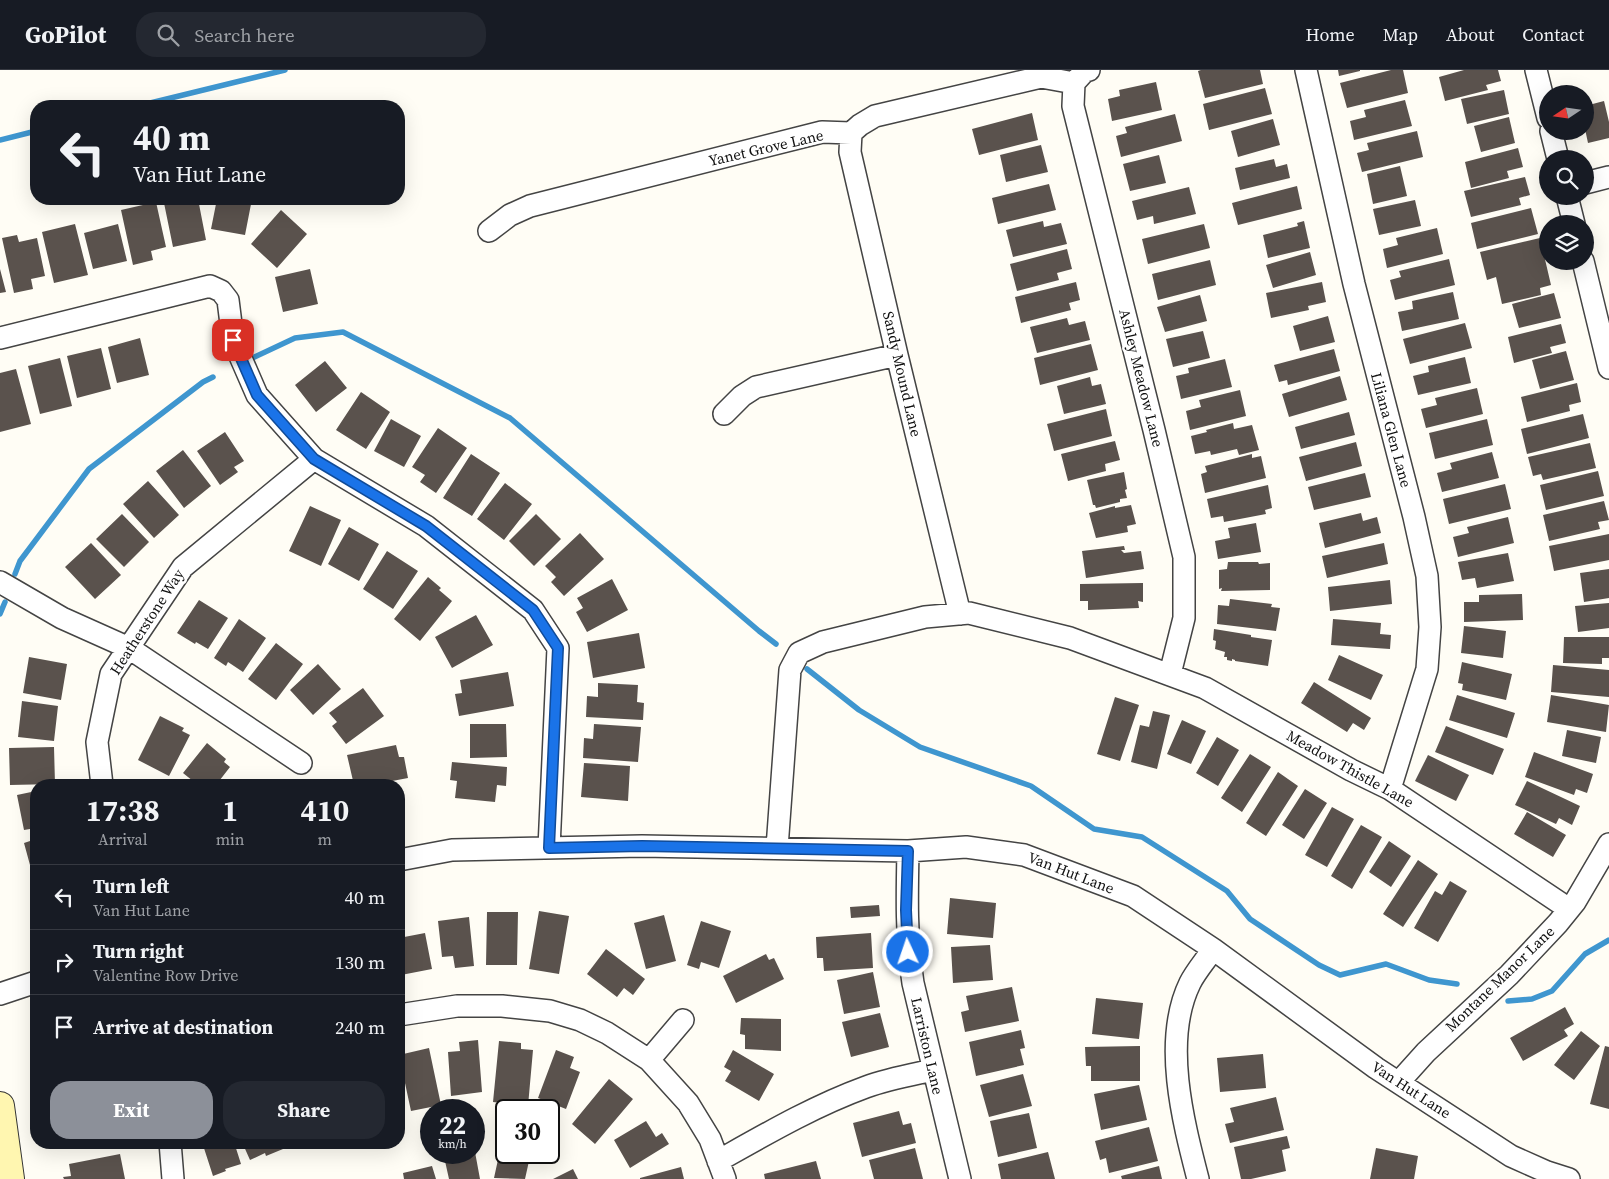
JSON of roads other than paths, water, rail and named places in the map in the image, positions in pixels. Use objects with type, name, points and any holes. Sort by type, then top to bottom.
[{"type":"street","name":"Liliana Glen Lane","points":[[1306,70],[1354,284],[1414,517],[1427,576],[1430,627],[1427,669],[1390,789]]},
{"type":"street","points":[[1536,70],[1540,85]]},
{"type":"street","points":[[852,133],[874,116],[1041,77],[1082,76]]},
{"type":"street","name":"Ashley Meadow Lane","points":[[1082,76],[1073,106],[1184,558],[1184,618],[1170,674]]},
{"type":"street","name":"Yanet Grove Lane","points":[[489,231],[510,215],[530,206],[822,132],[852,133]]},
{"type":"street","name":"Sandy Mound Lane","points":[[852,133],[850,152],[960,614]]},
{"type":"street","points":[[1594,181],[1609,177]]},
{"type":"street","points":[[1585,270],[1609,368]]},
{"type":"street","points":[[0,338],[210,286],[221,291],[228,300],[233,340],[257,395],[314,459],[426,526],[533,610],[558,648],[549,848]]},
{"type":"street","points":[[724,414],[742,396],[756,386],[897,355]]},
{"type":"street","name":"Heatherstone Way","points":[[101,779],[97,742],[111,674],[183,566],[314,459]]},
{"type":"street","points":[[0,582],[62,618],[129,648],[301,763]]},
{"type":"street","name":"Meadow Thistle Lane","points":[[777,848],[790,670],[799,653],[823,642],[925,617],[969,613],[1070,638],[1205,688],[1351,770],[1390,789],[1569,909]]},
{"type":"street","name":"Montane Manor Lane","points":[[1399,1082],[1432,1046],[1509,975],[1569,909],[1604,856],[1609,844]]},
{"type":"street","name":"Van Hut Lane","points":[[405,859],[452,850],[642,846],[908,851],[966,847],[1024,855],[1133,896],[1213,948],[1376,1068],[1511,1156],[1547,1172],[1569,1179]]},
{"type":"street","name":"Larriston Lane","points":[[908,851],[906,910],[908,952],[913,983],[960,1179]]},
{"type":"street","points":[[1198,1179],[1181,1104],[1177,1070],[1177,1035],[1182,1004],[1190,983],[1213,948]]},
{"type":"street","points":[[0,994],[30,984]]},
{"type":"street","points":[[405,1014],[457,1006],[502,1006],[550,1011],[580,1020],[607,1033],[650,1060],[688,1103],[710,1139],[722,1170],[786,1123],[846,1094],[895,1078],[933,1070]]},
{"type":"street","points":[[650,1060],[683,1020]]},
{"type":"street","points":[[0,1106],[10,1179]]},
{"type":"street","points":[[171,1149],[173,1179]]},
{"type":"waterway","points":[[162,100],[285,70]]},
{"type":"waterway","points":[[0,140],[30,132]]},
{"type":"waterway","points":[[248,360],[295,338],[343,332],[510,418],[776,644]]},
{"type":"waterway","points":[[15,574],[20,561],[89,469],[203,382],[213,377]]},
{"type":"waterway","points":[[0,614],[5,602]]},
{"type":"waterway","points":[[807,669],[859,710],[920,747],[1031,786],[1094,829],[1142,837],[1227,891],[1250,919],[1319,965],[1340,975],[1386,964],[1429,980],[1457,984]]},
{"type":"waterway","points":[[1508,1001],[1532,999],[1552,991],[1585,954],[1609,940]]}]
